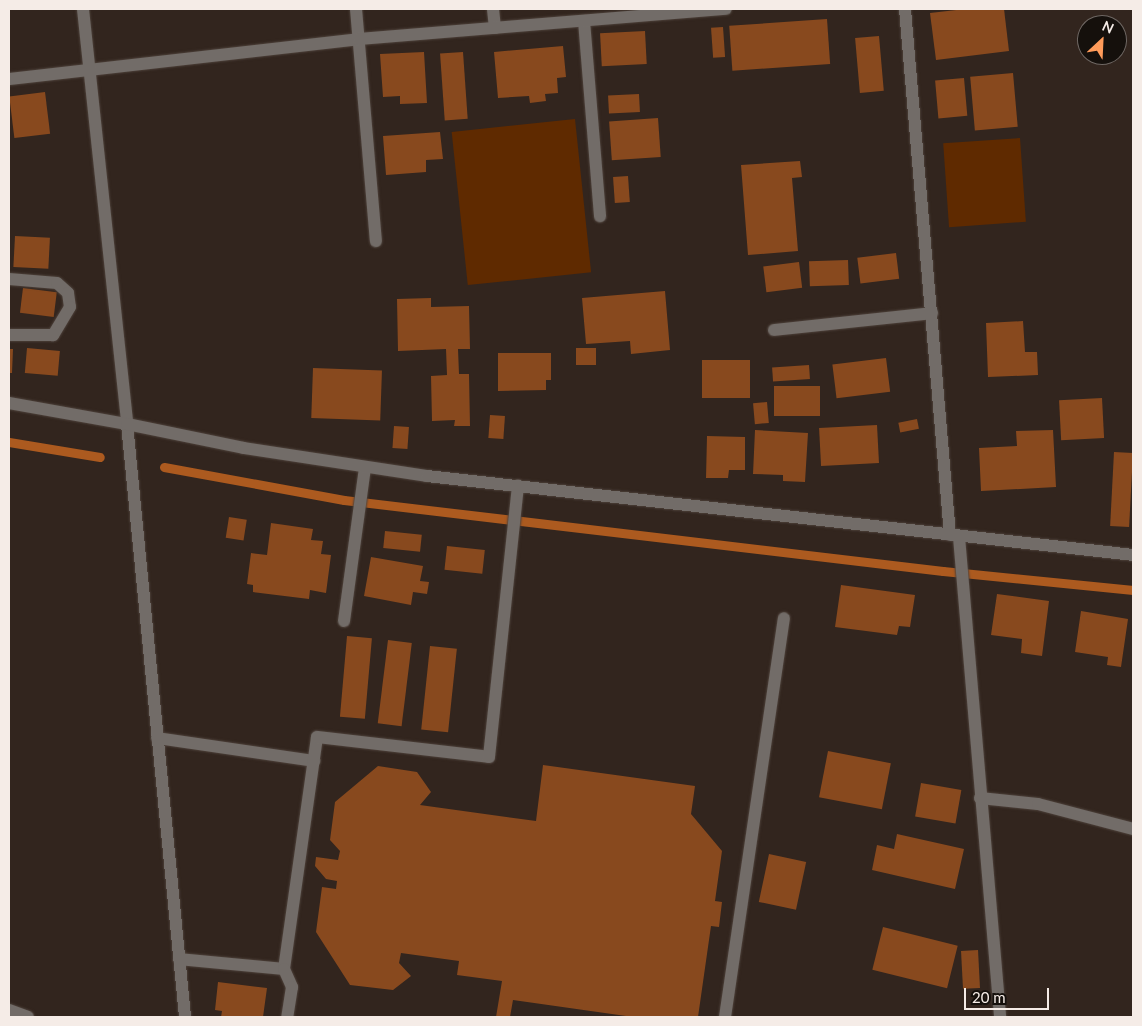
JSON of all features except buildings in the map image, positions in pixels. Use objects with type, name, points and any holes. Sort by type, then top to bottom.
[{"type":"street","points":[[83,9],[127,424],[185,1017]]},
{"type":"street","points":[[356,9],[376,241]]},
{"type":"street","points":[[493,9],[495,28]]},
{"type":"street","points":[[9,79],[359,39],[584,21],[624,13],[726,9]]},
{"type":"street","points":[[905,9],[932,313],[955,536],[961,562],[1000,1017]]},
{"type":"street","points":[[584,21],[600,216]]},
{"type":"street","points":[[9,279],[57,283],[68,293],[70,307],[53,335],[9,335]]},
{"type":"street","points":[[774,330],[932,313]]},
{"type":"street","points":[[9,403],[127,424],[244,448],[365,467],[1133,555]]},
{"type":"street","points":[[344,621],[365,467]]},
{"type":"street","points":[[287,1017],[292,987],[284,969],[317,736],[489,757],[518,486]]},
{"type":"street","points":[[725,1017],[784,618]]},
{"type":"street","points":[[157,738],[314,760]]},
{"type":"street","points":[[980,798],[1038,804],[1133,829]]},
{"type":"street","points":[[179,958],[284,969]]},
{"type":"street","points":[[9,1010],[28,1017]]},
{"type":"shaded area","points":[[575,119],[591,272],[468,285],[452,132]]},
{"type":"shaded area","points":[[1020,138],[1026,222],[949,227],[943,143]]},
{"type":"waterway","points":[[9,442],[100,457]]},
{"type":"waterway","points":[[164,467],[344,500],[943,571],[1133,590]]}]
